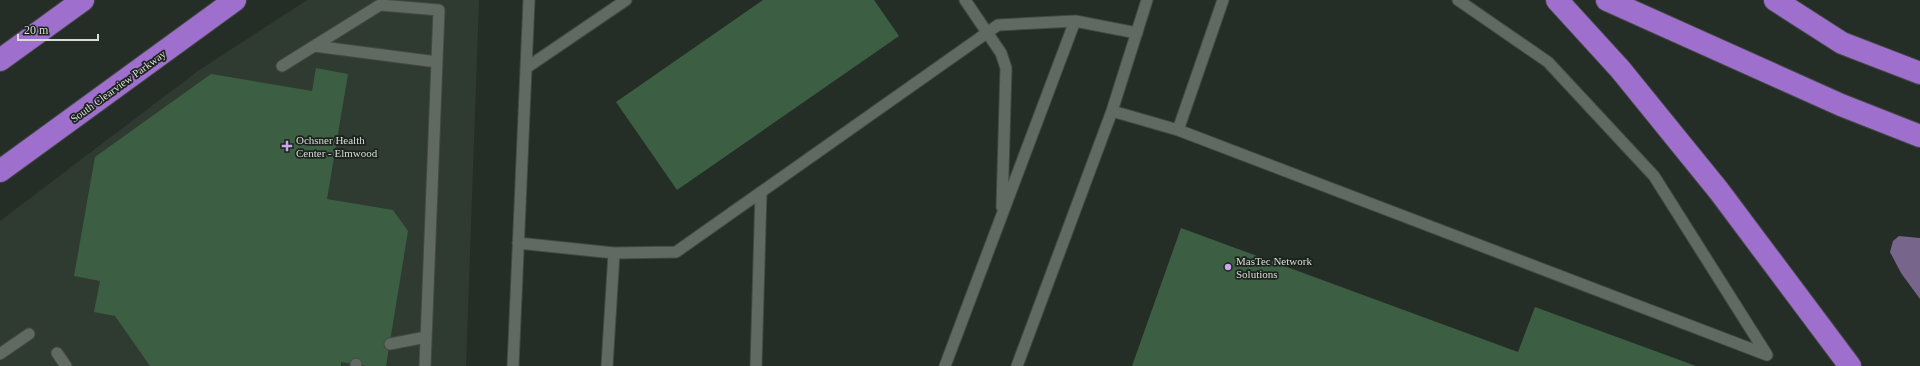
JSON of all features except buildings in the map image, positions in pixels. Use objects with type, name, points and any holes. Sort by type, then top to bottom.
[{"type":"highway","points":[[0,60],[83,0]]},
{"type":"highway","name":"South Clearview Parkway","points":[[0,171],[235,0]]},
{"type":"highway","points":[[1557,0],[1620,69],[1704,173],[1850,366]]},
{"type":"highway","points":[[1607,0],[1841,105],[1920,136]]},
{"type":"highway","points":[[1775,0],[1842,43],[1920,73]]},
{"type":"lane","points":[[513,366],[529,0]]},
{"type":"lane","points":[[526,68],[626,0]]},
{"type":"lane","points":[[965,0],[1000,53],[1006,68],[1001,217]]},
{"type":"lane","points":[[1017,366],[1112,110],[1147,0]]},
{"type":"lane","points":[[1178,130],[1223,0]]},
{"type":"lane","points":[[1112,110],[1178,130],[1767,355],[1654,176],[1548,62],[1458,0]]},
{"type":"lane","points":[[282,66],[380,6],[439,10],[425,366]]},
{"type":"lane","points":[[518,243],[614,253],[676,252],[998,25],[1075,21],[1137,33]]},
{"type":"lane","points":[[945,366],[1075,21]]},
{"type":"lane","points":[[314,46],[437,62]]},
{"type":"lane","points":[[756,366],[761,192]]},
{"type":"lane","points":[[607,366],[614,253]]},
{"type":"lane","points":[[0,354],[29,334]]},
{"type":"lane","points":[[390,344],[426,337]]},
{"type":"lane","points":[[58,353],[66,366]]},
{"type":"shaded area","name":"Ochsner Health Center - Elmwood","points":[[307,0],[479,0],[466,366],[0,366],[0,221],[198,71]]},
{"type":"shaded area","points":[[1899,236],[1920,238],[1920,299],[1901,273],[1890,252],[1893,241]]},
{"type":"place","name":"Ochsner Health Center - Elmwood","points":[[287,146]]},
{"type":"place","name":"MasTec Network Solutions","points":[[1228,267]]}]
